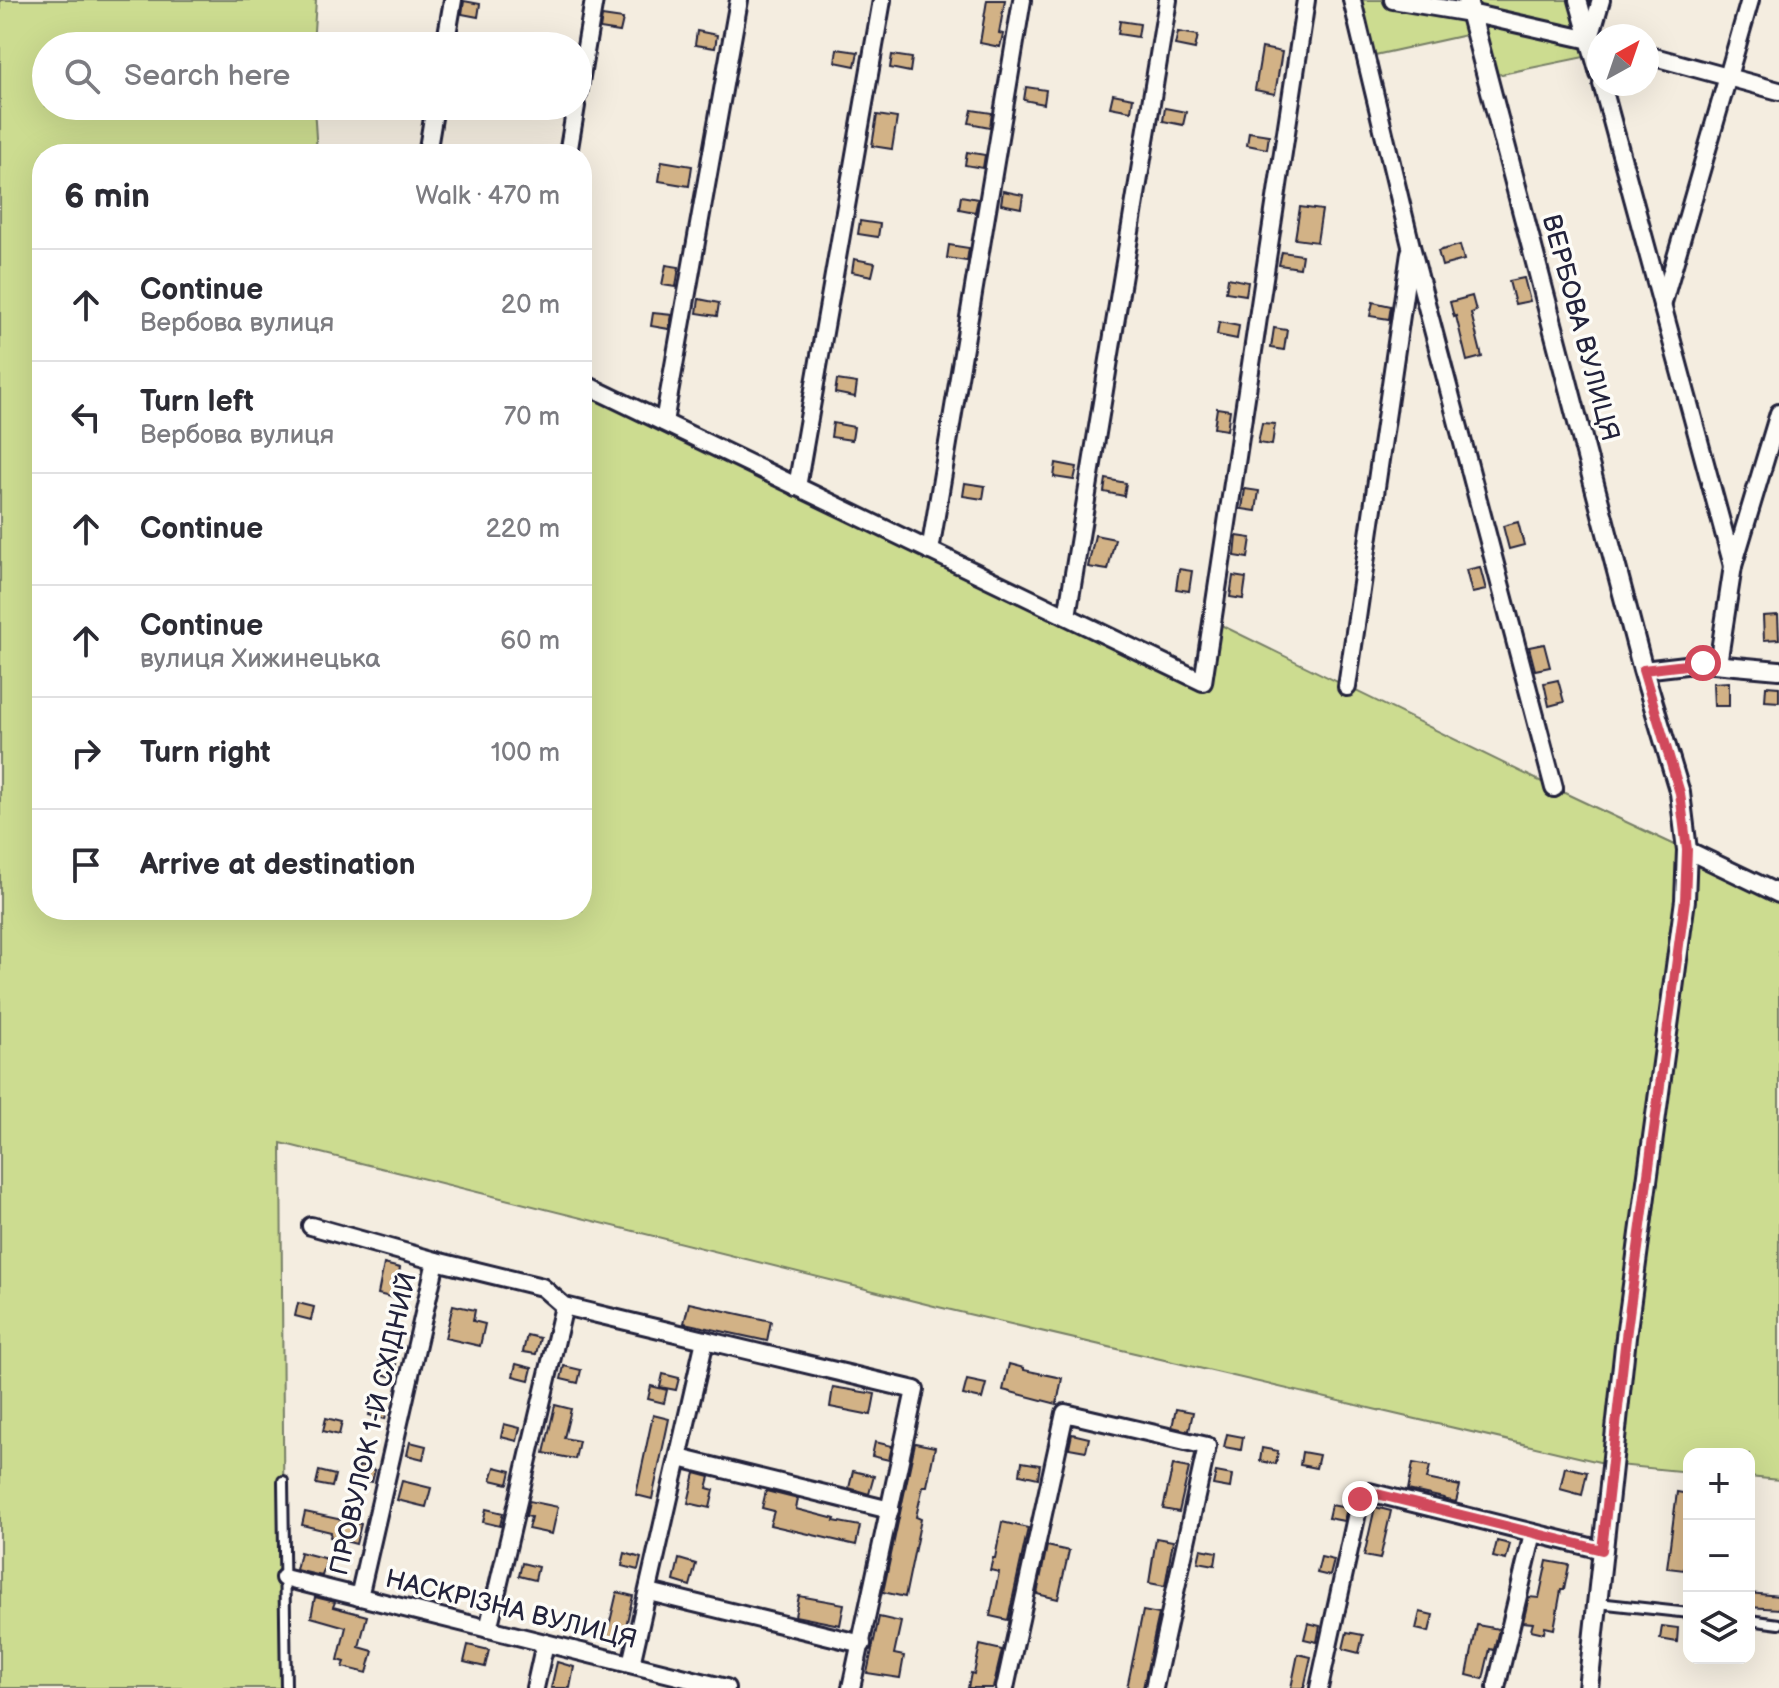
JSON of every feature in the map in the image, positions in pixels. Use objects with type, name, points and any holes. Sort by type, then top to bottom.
[{"type":"street","points":[[447,32],[453,0]]},
{"type":"street","points":[[589,32],[594,0]]},
{"type":"street","points":[[664,422],[739,0]]},
{"type":"street","points":[[797,487],[882,0]]},
{"type":"street","points":[[930,551],[1022,0]]},
{"type":"street","points":[[1067,616],[1168,0]]},
{"type":"street","points":[[592,388],[1203,682],[1306,0]]},
{"type":"street","points":[[1352,0],[1411,246],[1554,788]]},
{"type":"street","points":[[1393,0],[1468,6],[1587,39]]},
{"type":"street","points":[[1578,0],[1587,24]]},
{"type":"street","points":[[1597,24],[1601,0]]},
{"type":"street","points":[[1662,307],[1750,0]]},
{"type":"street","name":"ВЕРБОВА ВУЛИЦЯ","points":[[1468,6],[1643,670],[1680,793],[1687,850],[1685,900],[1620,1392],[1588,1688]]},
{"type":"street","points":[[1659,58],[1779,91]]},
{"type":"street","points":[[1605,96],[1733,566]]},
{"type":"street","points":[[429,144],[433,120]]},
{"type":"street","points":[[570,144],[574,120]]},
{"type":"street","points":[[1347,687],[1411,246]]},
{"type":"street","points":[[1718,664],[1733,566],[1779,413]]},
{"type":"street","points":[[1643,670],[1703,663],[1779,670]]},
{"type":"street","points":[[1687,850],[1779,894]]},
{"type":"street","points":[[311,1226],[542,1287],[564,1306],[915,1390],[851,1688]]},
{"type":"street","name":"ПРОВУЛОК 1-Й СХІДНИЙ","points":[[359,1597],[436,1261]]},
{"type":"street","points":[[488,1629],[564,1306]]},
{"type":"street","points":[[631,1664],[705,1340]]},
{"type":"street","points":[[1005,1688],[1065,1413],[1207,1446],[1154,1688]]},
{"type":"street","points":[[679,1458],[890,1510]]},
{"type":"street","points":[[1319,1688],[1360,1499],[1364,1493],[1602,1550]]},
{"type":"street","points":[[1496,1688],[1533,1533]]},
{"type":"street","name":"НАСКРІЗНА ВУЛИЦЯ","points":[[284,1578],[631,1664],[676,1682],[726,1688]]},
{"type":"street","points":[[649,1592],[862,1644]]},
{"type":"street","points":[[535,1688],[545,1643]]},
{"type":"lane","points":[[283,1481],[286,1688]]},
{"type":"lane","points":[[1597,1602],[1683,1612]]},
{"type":"lane","points":[[1755,1621],[1779,1624]]},
{"type":"green space","points":[[0,0],[316,0],[314,32],[32,32],[32,120],[315,120],[316,144],[32,144],[32,920],[592,920],[592,388],[1203,682],[1213,621],[1779,894],[1779,1480],[1755,1478],[1755,1448],[1683,1448],[1683,1471],[1608,1464],[934,1306],[281,1143],[286,1688],[0,1688]]},
{"type":"green space","points":[[1352,0],[1393,0],[1469,13],[1467,0],[1601,0],[1598,24],[1587,24],[1587,56],[1487,77],[1475,33],[1366,57]]},
{"type":"building","points":[[987,0],[1005,0],[999,33],[1003,34],[1000,47],[980,43]]},
{"type":"building","points":[[464,1],[480,4],[478,17],[462,14]]},
{"type":"building","points":[[602,16],[623,19],[620,32],[600,29]]},
{"type":"building","points":[[1120,21],[1140,24],[1138,37],[1118,34]]},
{"type":"building","points":[[697,31],[717,35],[715,48],[695,45]]},
{"type":"building","points":[[1178,32],[1198,35],[1195,49],[1175,45]]},
{"type":"building","points":[[1262,48],[1282,52],[1275,94],[1255,90]]},
{"type":"building","points":[[837,49],[858,52],[855,66],[835,62]]},
{"type":"building","points":[[892,55],[912,58],[910,72],[890,68]]},
{"type":"building","points":[[1026,87],[1046,90],[1044,104],[1024,100]]},
{"type":"building","points":[[1113,94],[1133,98],[1131,111],[1110,107]]},
{"type":"building","points":[[1165,108],[1186,112],[1183,125],[1163,121]]},
{"type":"building","points":[[972,110],[992,113],[990,127],[969,123]]},
{"type":"building","points":[[877,115],[897,118],[892,149],[872,146]]},
{"type":"building","points":[[1249,132],[1269,135],[1267,149],[1247,145]]},
{"type":"building","points":[[967,152],[985,155],[983,168],[965,165]]},
{"type":"building","points":[[662,161],[692,166],[689,186],[659,181]]},
{"type":"building","points":[[1003,191],[1023,195],[1021,208],[1001,204]]},
{"type":"building","points":[[961,196],[978,199],[975,212],[959,209]]},
{"type":"building","points":[[1300,207],[1322,210],[1317,242],[1295,239]]},
{"type":"building","points":[[860,221],[880,224],[878,237],[858,234]]},
{"type":"building","points":[[949,245],[969,248],[967,261],[947,258]]},
{"type":"building","points":[[1460,245],[1464,260],[1442,266],[1438,251]]},
{"type":"building","points":[[1282,252],[1302,255],[1300,268],[1279,265]]},
{"type":"building","points":[[854,259],[875,263],[872,276],[852,272]]},
{"type":"building","points":[[666,265],[679,267],[676,287],[662,285]]},
{"type":"building","points":[[1228,278],[1248,282],[1246,295],[1226,292]]},
{"type":"building","points":[[1524,278],[1530,301],[1515,304],[1509,281]]},
{"type":"building","points":[[1472,296],[1476,311],[1471,313],[1482,357],[1467,361],[1450,302]]},
{"type":"building","points":[[699,299],[719,303],[717,316],[697,313]]},
{"type":"building","points":[[1373,302],[1391,306],[1389,319],[1370,316]]},
{"type":"building","points":[[653,313],[672,315],[669,329],[651,326]]},
{"type":"building","points":[[1219,322],[1239,326],[1237,339],[1217,335]]},
{"type":"building","points":[[1274,328],[1287,330],[1284,350],[1271,348]]},
{"type":"building","points":[[837,380],[857,383],[855,397],[835,393]]},
{"type":"building","points":[[1217,408],[1230,410],[1227,430],[1214,428]]},
{"type":"building","points":[[833,423],[854,427],[852,440],[831,437]]},
{"type":"building","points":[[1262,423],[1275,424],[1272,445],[1258,443]]},
{"type":"building","points":[[1056,463],[1077,467],[1074,480],[1054,477]]},
{"type":"building","points":[[1106,479],[1126,483],[1124,496],[1104,492]]},
{"type":"building","points":[[965,483],[985,486],[983,499],[963,496]]},
{"type":"building","points":[[1245,489],[1259,491],[1256,511],[1242,509]]},
{"type":"building","points":[[1518,522],[1524,545],[1509,549],[1503,526]]},
{"type":"building","points":[[1095,535],[1115,539],[1108,570],[1088,567]]},
{"type":"building","points":[[1237,536],[1251,538],[1248,558],[1235,556]]},
{"type":"building","points":[[1480,567],[1486,590],[1472,593],[1466,570]]},
{"type":"building","points":[[1179,569],[1192,571],[1189,591],[1176,589]]},
{"type":"building","points":[[1233,576],[1246,578],[1243,599],[1230,597]]},
{"type":"building","points":[[1778,615],[1779,639],[1764,640],[1763,616]]},
{"type":"building","points":[[1544,644],[1550,667],[1535,670],[1529,647]]},
{"type":"building","points":[[1558,680],[1564,702],[1549,706],[1544,683]]},
{"type":"building","points":[[1729,682],[1729,706],[1714,706],[1713,683]]},
{"type":"building","points":[[1766,686],[1779,687],[1779,702],[1765,701]]},
{"type":"building","points":[[384,1264],[400,1268],[394,1298],[378,1294]]},
{"type":"building","points":[[298,1303],[314,1307],[311,1320],[295,1316]]},
{"type":"building","points":[[689,1303],[771,1321],[767,1341],[684,1323]]},
{"type":"building","points":[[453,1305],[475,1310],[473,1321],[485,1324],[480,1346],[445,1338]]},
{"type":"building","points":[[527,1335],[540,1338],[536,1354],[523,1352]]},
{"type":"building","points":[[380,1361],[396,1364],[393,1377],[377,1373]]},
{"type":"building","points":[[516,1364],[532,1368],[529,1380],[513,1376]]},
{"type":"building","points":[[1009,1364],[1062,1378],[1057,1404],[1003,1390]]},
{"type":"building","points":[[564,1366],[581,1370],[578,1383],[561,1379]]},
{"type":"building","points":[[663,1374],[679,1378],[676,1390],[660,1387]]},
{"type":"building","points":[[967,1380],[986,1384],[982,1399],[963,1395]]},
{"type":"building","points":[[651,1386],[667,1390],[664,1403],[648,1399]]},
{"type":"building","points":[[833,1387],[875,1394],[871,1415],[830,1407]]},
{"type":"building","points":[[372,1402],[388,1406],[385,1419],[369,1415]]},
{"type":"building","points":[[555,1405],[571,1409],[564,1438],[579,1441],[575,1459],[544,1453]]},
{"type":"building","points":[[1176,1409],[1193,1412],[1189,1431],[1172,1427]]},
{"type":"building","points":[[653,1415],[669,1419],[652,1499],[636,1495]]},
{"type":"building","points":[[326,1418],[342,1422],[339,1435],[323,1431]]},
{"type":"building","points":[[504,1424],[520,1428],[517,1441],[501,1437]]},
{"type":"building","points":[[1072,1434],[1089,1438],[1086,1451],[1069,1448]]},
{"type":"building","points":[[1227,1434],[1243,1437],[1241,1450],[1224,1447]]},
{"type":"building","points":[[410,1442],[426,1446],[423,1459],[407,1455]]},
{"type":"building","points":[[875,1442],[892,1446],[889,1460],[872,1456]]},
{"type":"building","points":[[915,1443],[935,1447],[927,1486],[923,1486],[916,1517],[921,1519],[905,1597],[883,1592]]},
{"type":"building","points":[[1262,1448],[1278,1451],[1276,1464],[1260,1461]]},
{"type":"building","points":[[1302,1452],[1319,1455],[1316,1468],[1300,1465]]},
{"type":"building","points":[[1022,1462],[1040,1465],[1038,1478],[1020,1474]]},
{"type":"building","points":[[1413,1463],[1430,1466],[1427,1479],[1460,1486],[1456,1502],[1408,1490]]},
{"type":"building","points":[[1173,1465],[1189,1468],[1179,1512],[1163,1509]]},
{"type":"building","points":[[359,1466],[375,1470],[372,1482],[356,1479]]},
{"type":"building","points":[[495,1467],[511,1471],[508,1484],[491,1480]]},
{"type":"building","points":[[1565,1467],[1587,1472],[1582,1495],[1560,1489]]},
{"type":"building","points":[[319,1471],[335,1475],[332,1487],[316,1484]]},
{"type":"building","points":[[853,1471],[874,1476],[869,1494],[849,1488]]},
{"type":"building","points":[[1216,1472],[1232,1475],[1230,1488],[1213,1485]]},
{"type":"building","points":[[695,1473],[710,1477],[707,1488],[714,1490],[710,1508],[688,1503]]},
{"type":"building","points":[[402,1481],[431,1488],[426,1507],[397,1500]]},
{"type":"building","points":[[766,1491],[798,1499],[796,1509],[860,1526],[856,1545],[770,1525],[774,1511],[762,1508]]},
{"type":"building","points":[[1677,1492],[1683,1493],[1683,1570],[1667,1568]]},
{"type":"building","points":[[529,1501],[558,1507],[552,1534],[528,1529],[531,1517],[526,1516]]},
{"type":"building","points":[[1331,1505],[1347,1508],[1344,1521],[1328,1518]]},
{"type":"building","points":[[1375,1507],[1391,1511],[1380,1559],[1364,1556]]},
{"type":"building","points":[[486,1509],[503,1513],[500,1526],[483,1522]]},
{"type":"building","points":[[305,1512],[361,1524],[356,1544],[330,1537],[331,1532],[302,1525]]},
{"type":"building","points":[[1002,1522],[1028,1528],[1008,1620],[990,1616],[999,1572],[990,1570]]},
{"type":"building","points":[[1156,1538],[1173,1541],[1165,1586],[1149,1583]]},
{"type":"building","points":[[1497,1541],[1510,1544],[1506,1560],[1493,1557]]},
{"type":"building","points":[[1047,1546],[1069,1551],[1058,1599],[1037,1594]]},
{"type":"building","points":[[1201,1549],[1217,1552],[1215,1565],[1198,1562]]},
{"type":"building","points":[[300,1552],[327,1559],[322,1576],[296,1570]]},
{"type":"building","points":[[625,1553],[641,1558],[638,1570],[622,1566]]},
{"type":"building","points":[[1321,1557],[1334,1560],[1330,1576],[1317,1573]]},
{"type":"building","points":[[679,1559],[696,1564],[690,1586],[674,1581]]},
{"type":"building","points":[[1547,1561],[1569,1565],[1554,1629],[1545,1627],[1544,1633],[1531,1630],[1533,1623],[1523,1622],[1529,1597],[1539,1598]]},
{"type":"building","points":[[522,1563],[538,1567],[535,1580],[519,1576]]},
{"type":"building","points":[[617,1592],[633,1596],[622,1643],[606,1639]]},
{"type":"building","points":[[1755,1594],[1779,1596],[1779,1609],[1755,1607]]},
{"type":"building","points":[[799,1596],[844,1604],[840,1625],[795,1616]]},
{"type":"building","points":[[315,1597],[335,1602],[333,1607],[367,1616],[359,1647],[373,1651],[367,1673],[343,1667],[345,1662],[338,1660],[346,1627],[311,1617]]},
{"type":"building","points":[[1143,1611],[1159,1614],[1143,1688],[1127,1688]]},
{"type":"building","points":[[1420,1612],[1433,1615],[1429,1632],[1416,1629]]},
{"type":"building","points":[[879,1617],[901,1622],[894,1654],[904,1656],[900,1678],[867,1673]]},
{"type":"building","points":[[1308,1623],[1320,1626],[1317,1642],[1304,1639]]},
{"type":"building","points":[[1477,1625],[1499,1629],[1494,1650],[1490,1649],[1483,1679],[1467,1675]]},
{"type":"building","points":[[1662,1626],[1678,1628],[1677,1642],[1660,1639]]},
{"type":"building","points":[[1347,1632],[1363,1635],[1359,1653],[1343,1649]]},
{"type":"building","points":[[468,1645],[489,1650],[485,1667],[464,1662]]},
{"type":"building","points":[[980,1645],[1002,1650],[993,1688],[968,1688]]},
{"type":"building","points":[[1298,1654],[1311,1657],[1304,1688],[1291,1688]]},
{"type":"building","points":[[557,1662],[574,1667],[570,1688],[551,1688]]},
{"type":"route","points":[[1360,1499],[1369,1492],[1602,1550],[1626,1337],[1685,900],[1687,850],[1680,793],[1643,670],[1703,663]]}]
